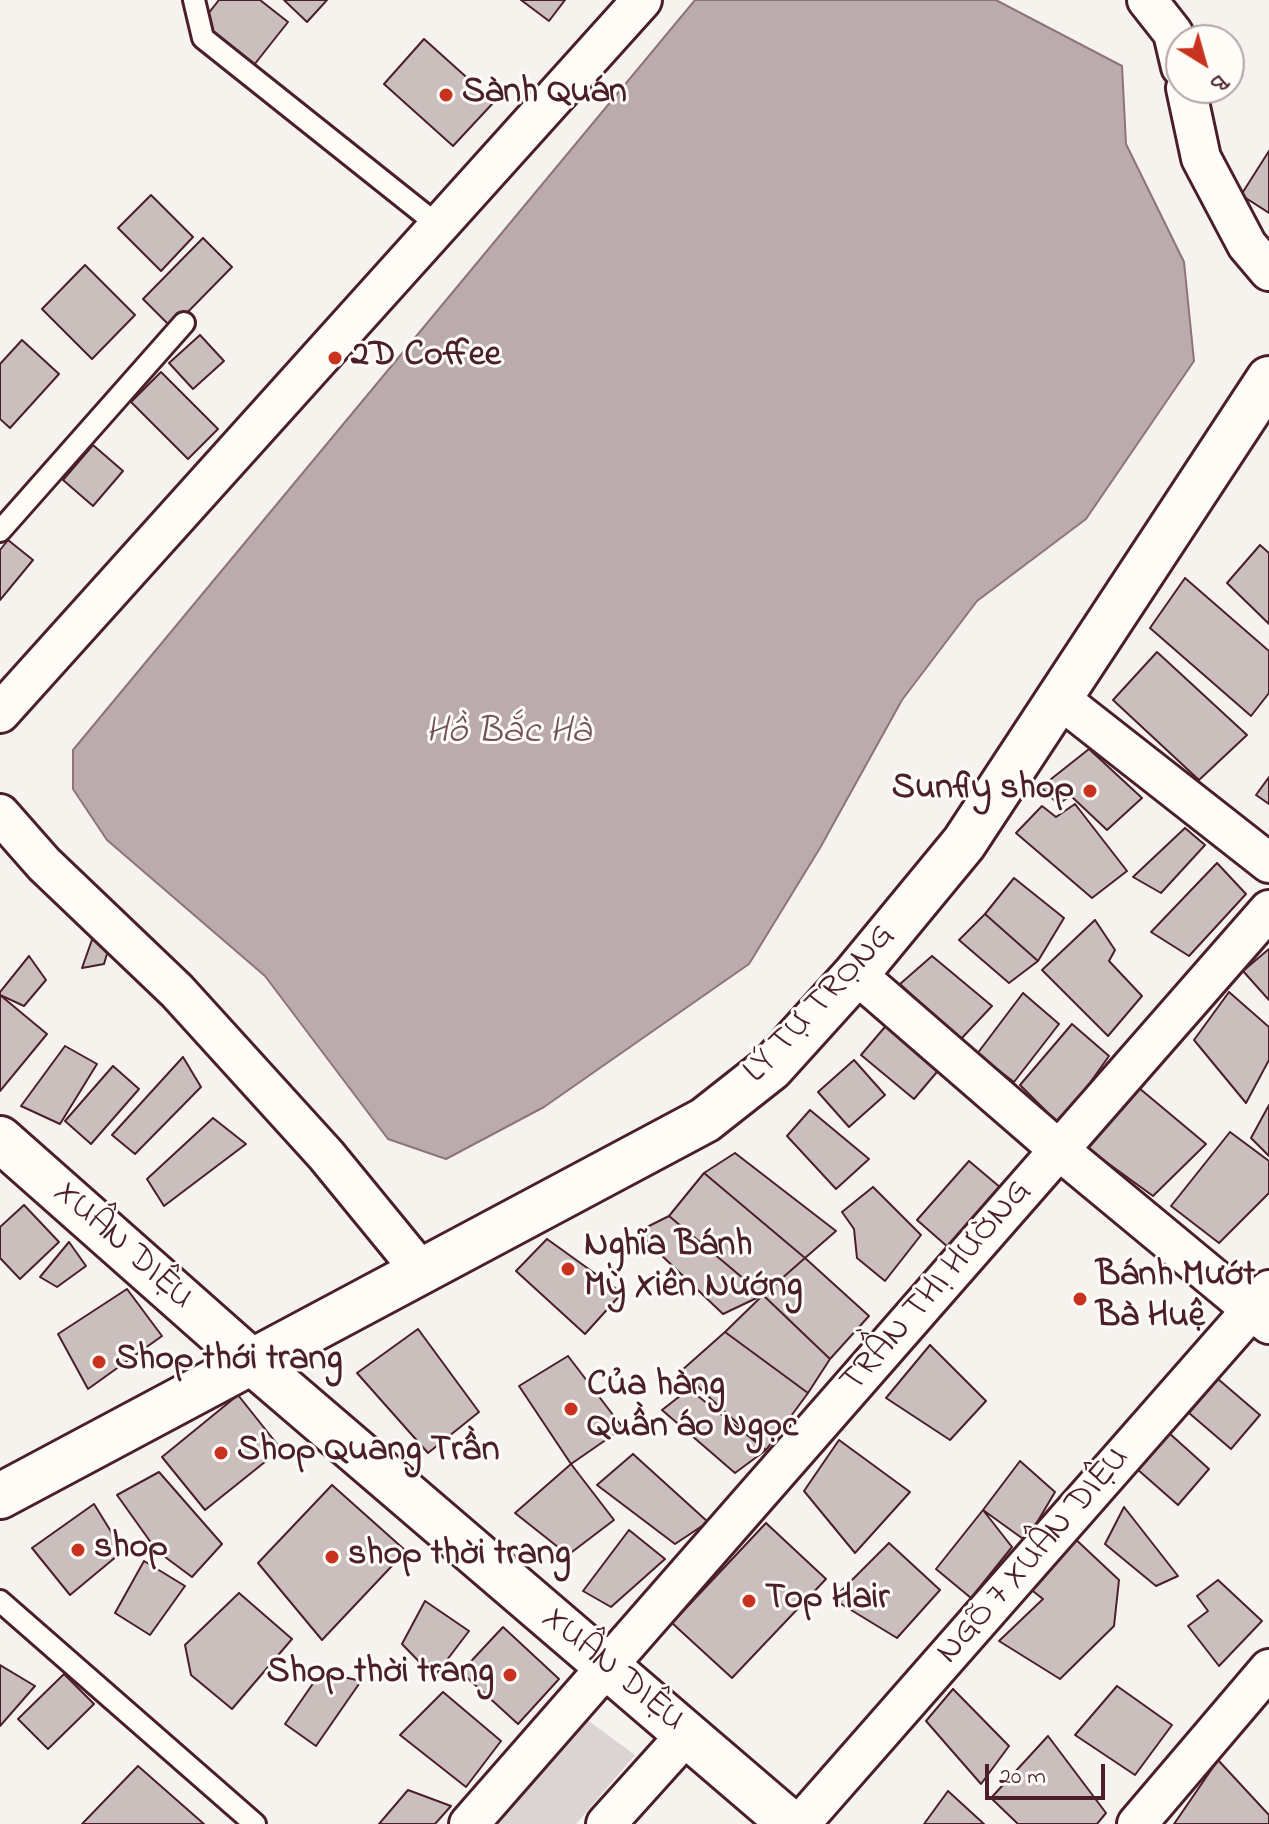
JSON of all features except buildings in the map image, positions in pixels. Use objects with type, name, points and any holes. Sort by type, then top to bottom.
[{"type":"street","points":[[0,713],[642,0]]},
{"type":"street","points":[[1149,0],[1166,24]]},
{"type":"street","points":[[1189,104],[1201,158],[1247,245],[1269,271]]},
{"type":"street","name":"LÝ TỰ TRỌNG","points":[[0,1496],[705,1120],[771,1068],[856,974],[964,843],[1269,379]]},
{"type":"street","points":[[1060,699],[1269,863]]},
{"type":"street","points":[[0,814],[44,864],[177,991],[326,1155],[421,1271]]},
{"type":"street","name":"TRẦN THỊ HƯỜNG","points":[[469,1824],[1269,910]]},
{"type":"street","points":[[856,974],[1059,1150],[1263,1308]]},
{"type":"street","name":"XUÂN DIỆU","points":[[0,1139],[252,1362],[791,1824]]},
{"type":"street","name":"NGÕ 7 XUÂN DIỆU","points":[[800,1824],[1263,1308]]},
{"type":"street","points":[[1137,1824],[1269,1669]]},
{"type":"street","points":[[606,1824],[687,1734]]},
{"type":"lane","points":[[194,0],[203,38],[439,226]]},
{"type":"lane","points":[[0,531],[184,323]]},
{"type":"lane","points":[[0,1601],[255,1824]]},
{"type":"shaded area","points":[[586,1719],[635,1755],[576,1824],[497,1824]]},
{"type":"water","name":"Hồ Bắc Hà","points":[[695,0],[996,0],[1122,66],[1126,144],[1184,262],[1194,361],[1086,519],[977,601],[902,700],[820,848],[749,964],[544,1107],[446,1159],[388,1139],[265,976],[107,840],[73,789],[73,750]]},
{"type":"place","name":"Sành Quán","points":[[446,95]]},
{"type":"place","name":"2D Coffee","points":[[335,358]]},
{"type":"place","name":"Sunfly shop","points":[[1090,791]]},
{"type":"place","name":"Nghĩa Bánh Mỳ Xiên Nướng","points":[[568,1269]]},
{"type":"place","name":"Bánh Mướt Bà Huệ","points":[[1080,1299]]},
{"type":"place","name":"Shop thới trang","points":[[99,1362]]},
{"type":"place","name":"Của hàng Quần áo Ngọc","points":[[571,1409]]},
{"type":"place","name":"Shop Quang Trần","points":[[221,1453]]},
{"type":"place","name":"shop","points":[[78,1550]]},
{"type":"place","name":"shop thời trang","points":[[332,1557]]},
{"type":"place","name":"Top Hair","points":[[749,1601]]},
{"type":"place","name":"Shop thời trang","points":[[510,1675]]}]
